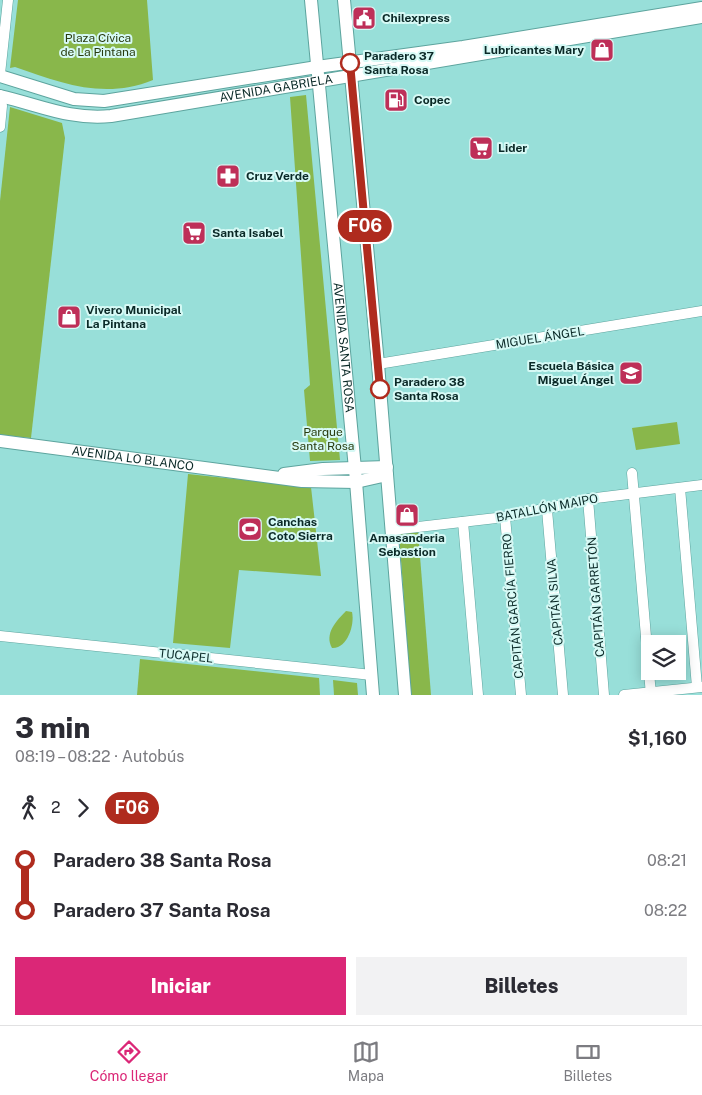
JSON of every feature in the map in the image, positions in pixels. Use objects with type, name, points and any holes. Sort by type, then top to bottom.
[{"type":"main road","name":"AVENIDA SANTA ROSA","points":[[311,0],[356,475],[373,695]]},
{"type":"main road","points":[[344,0],[378,364],[405,695]]},
{"type":"main road","name":"AVENIDA GABRIELA","points":[[0,75],[74,99],[98,101],[317,66],[463,47],[702,8]]},
{"type":"main road","name":"AVENIDA GABRIELA","points":[[0,95],[61,114],[90,117],[352,77],[702,17]]},
{"type":"main road","name":"AVENIDA LO BLANCO","points":[[0,441],[264,475],[356,475],[387,471]]},
{"type":"street","points":[[0,75],[8,0]]},
{"type":"street","points":[[0,95],[2,106],[0,127]]},
{"type":"street","name":"MIGUEL ÁNGEL","points":[[378,364],[702,311]]},
{"type":"street","points":[[632,473],[651,694]]},
{"type":"street","name":"BATALLÓN MAIPO","points":[[392,530],[505,517],[547,510],[588,499],[702,485]]},
{"type":"street","points":[[624,695],[651,694],[700,687],[680,488]]},
{"type":"street","name":"CAPITÁN GARRETÓN","points":[[588,499],[604,695]]},
{"type":"street","name":"CAPITÁN SILVA","points":[[547,510],[563,695]]},
{"type":"street","name":"CAPITÁN GARCÍA FIERRO","points":[[505,517],[521,695]]},
{"type":"street","points":[[464,522],[478,695]]},
{"type":"street","name":"TUCAPEL","points":[[0,636],[372,675]]},
{"type":"green space","name":"Plaza Cívica de La Pintana","points":[[18,0],[147,0],[153,80],[135,86],[100,89],[49,79],[15,67],[10,68]]},
{"type":"green space","name":"Parque Santa Rosa","points":[[306,95],[340,460],[310,461],[304,390],[310,385],[290,97]]},
{"type":"green space","points":[[10,107],[62,123],[65,138],[31,438],[0,435],[0,201]]},
{"type":"green space","points":[[677,422],[680,444],[636,450],[632,428]]},
{"type":"green space","name":"Canchas Coto Sierra","points":[[188,474],[311,487],[321,576],[239,570],[230,648],[173,643]]},
{"type":"green space","points":[[418,531],[431,695],[411,695],[399,533]]},
{"type":"green space","points":[[346,611],[352,612],[353,617],[349,635],[342,645],[332,648],[329,638],[330,633],[335,623]]},
{"type":"green space","points":[[140,659],[319,678],[320,695],[137,695]]},
{"type":"green space","points":[[333,680],[357,683],[358,695],[334,695]]},
{"type":"bus line","name":"F06","points":[[350,63],[380,389]]},
{"type":"place","name":"Chilexpress","points":[[364,18]]},
{"type":"place","name":"Lubricantes Mary","points":[[602,50]]},
{"type":"place","name":"Paradero 37 Santa Rosa","points":[[350,63]]},
{"type":"place","name":"Copec","points":[[396,100]]},
{"type":"place","name":"Lider","points":[[481,148]]},
{"type":"place","name":"Cruz Verde","points":[[228,176]]},
{"type":"place","name":"Santa Isabel","points":[[194,233]]},
{"type":"place","name":"Vivero Municipal La Pintana","points":[[69,317]]},
{"type":"place","name":"Escuela Básica Miguel Ángel","points":[[631,373]]},
{"type":"place","name":"Paradero 38 Santa Rosa","points":[[380,389]]},
{"type":"place","name":"Amasanderia Sebastion","points":[[407,515]]},
{"type":"place","name":"Canchas Coto Sierra","points":[[250,529]]}]
